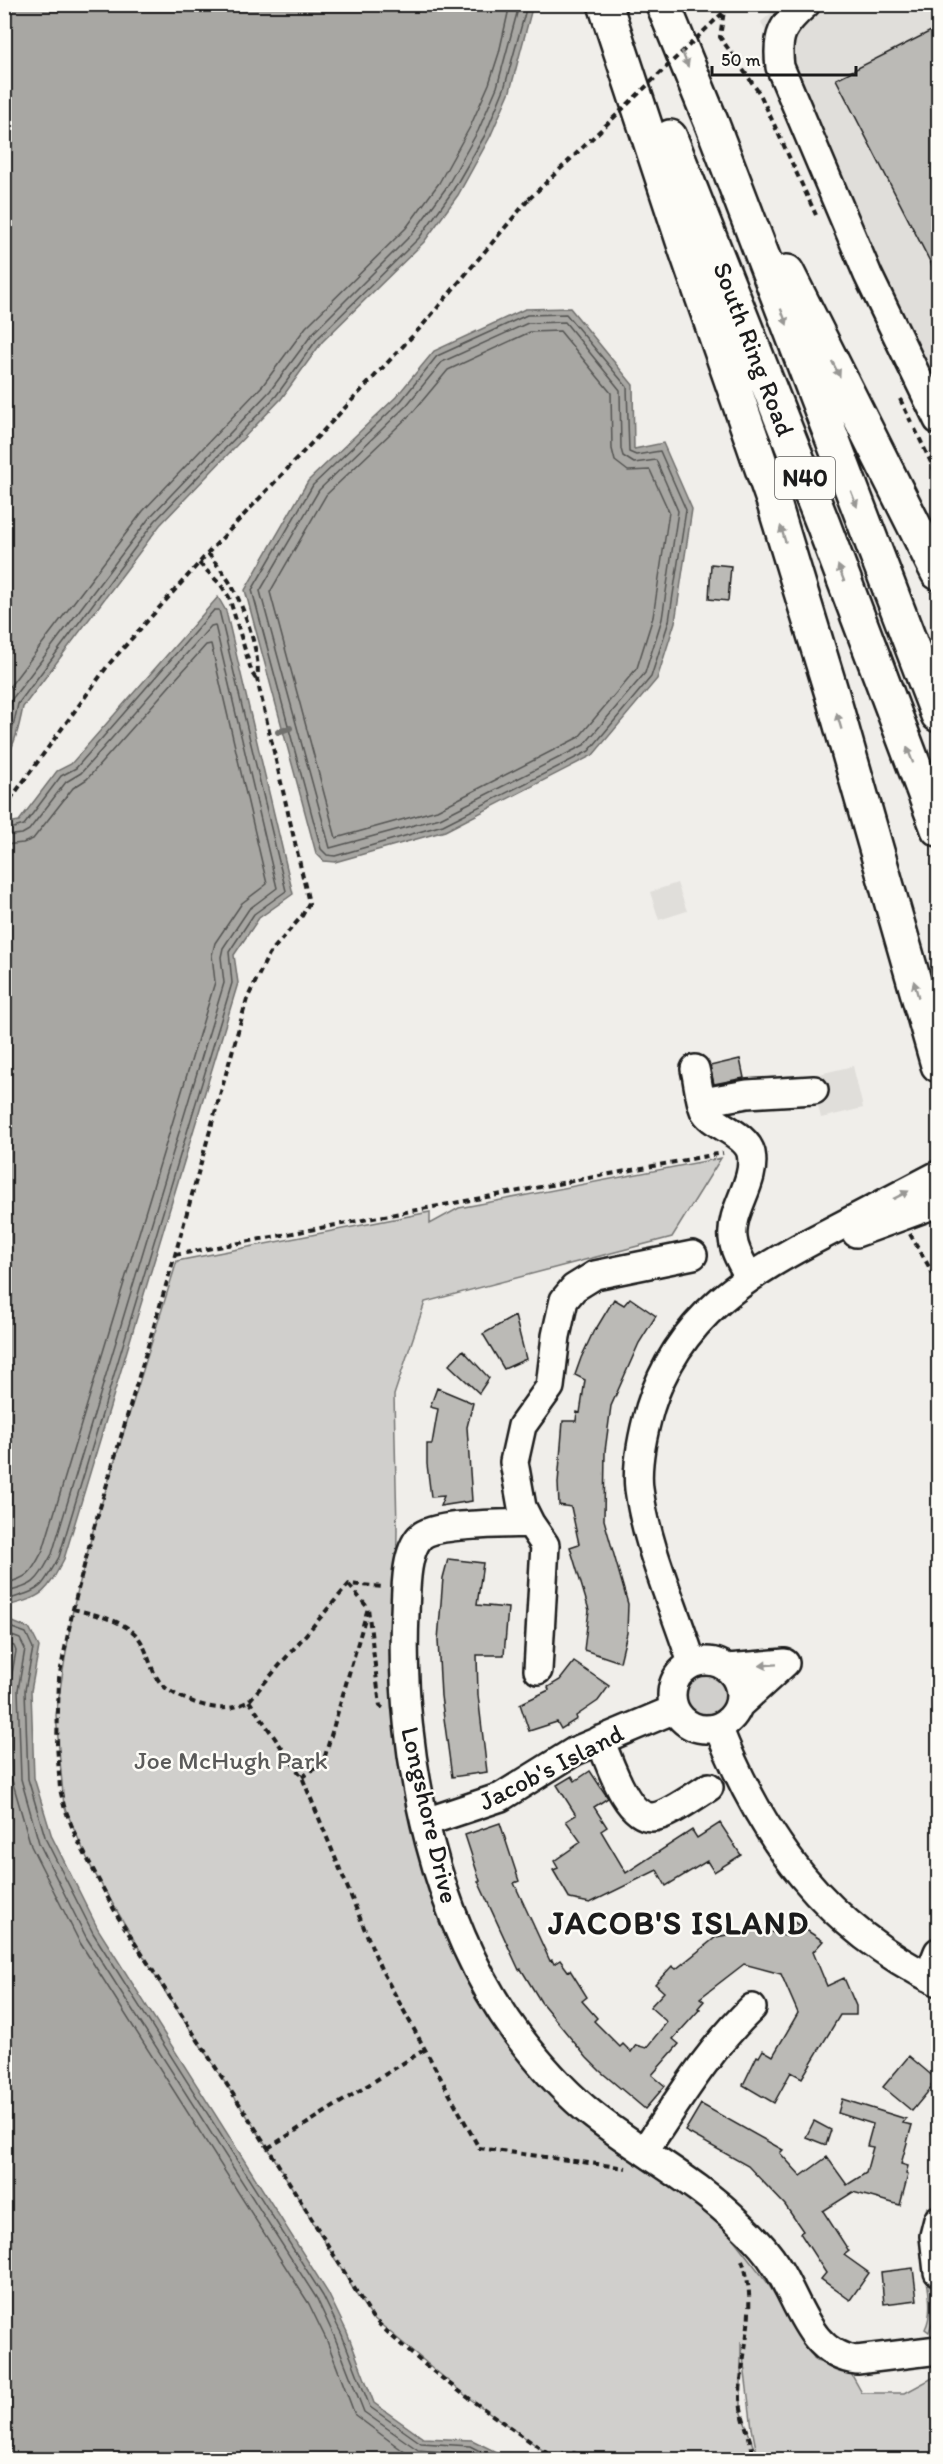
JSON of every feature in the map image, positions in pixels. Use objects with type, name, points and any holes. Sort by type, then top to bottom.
[{"type":"highway","points":[[605,4],[686,250],[773,500]]},
{"type":"highway","name":"South Ring Road","points":[[618,4],[810,492],[939,829]]},
{"type":"highway","name":"South Ring Road","points":[[663,4],[712,124],[939,715]]},
{"type":"highway","points":[[712,124],[939,573]]},
{"type":"highway","points":[[667,129],[939,1065]]},
{"type":"street","points":[[806,4],[791,17],[782,30],[778,43],[780,67],[868,275],[939,420]]},
{"type":"street","points":[[695,1069],[705,1111],[749,1148],[752,1161],[750,1175],[733,1225],[735,1248],[749,1277]]},
{"type":"street","points":[[703,1102],[747,1094],[814,1090]]},
{"type":"street","points":[[692,1663],[651,1542],[639,1487],[640,1453],[652,1402],[672,1356],[692,1328],[714,1305],[749,1277],[775,1260],[939,1175]]},
{"type":"street","points":[[775,1260],[939,1203]]},
{"type":"street","points":[[538,1670],[546,1555],[541,1537],[530,1523],[518,1489],[514,1462],[522,1426],[550,1387],[556,1336],[564,1300],[574,1288],[595,1275],[693,1255]]},
{"type":"street","name":"Longshore Drive","points":[[530,1523],[444,1528],[421,1536],[414,1547],[406,1588],[403,1659],[409,1727],[426,1822],[438,1872],[453,1917],[472,1959],[509,2023],[558,2082],[639,2159],[721,2205],[743,2226],[778,2268],[810,2327],[828,2351],[848,2360],[857,2360],[939,2350]]},
{"type":"street","points":[[728,1668],[785,1664],[739,1705],[727,1722],[718,1727],[698,1728],[688,1724],[675,1708],[672,1689],[675,1679],[692,1663],[709,1660],[719,1662],[735,1675],[739,1685],[739,1705]]},
{"type":"street","name":"Jacob's Island","points":[[426,1822],[501,1797],[563,1758],[675,1708]]},
{"type":"street","points":[[718,1727],[755,1808],[810,1886],[838,1916],[896,1960],[933,1979],[939,1952]]},
{"type":"street","points":[[600,1740],[626,1799],[632,1808],[642,1815],[652,1817],[661,1815],[709,1787]]},
{"type":"street","points":[[639,2159],[704,2062],[733,2026],[752,2008]]},
{"type":"street","points":[[939,2220],[934,2236],[939,2272]]},
{"type":"path","points":[[4,808],[109,664],[208,553],[422,326],[529,199],[732,4]]},
{"type":"path","points":[[208,553],[233,588],[242,608],[259,670],[257,680]]},
{"type":"path","points":[[199,563],[221,585],[229,597],[252,673],[257,680],[309,903],[302,916],[269,954],[247,999],[175,1255],[93,1531],[73,1609],[59,1678],[56,1715],[58,1772],[64,1806],[81,1847],[118,1917],[268,2148],[372,2317],[389,2334],[461,2393],[551,2456],[574,2453],[592,2460]]},
{"type":"path","points":[[175,1255],[749,1148]]},
{"type":"path","points":[[901,1218],[939,1282]]},
{"type":"path","points":[[73,1609],[105,1618],[130,1630],[141,1640],[160,1683],[169,1691],[215,1708],[239,1706],[249,1701],[349,1584]]},
{"type":"path","points":[[349,1584],[406,1588]]},
{"type":"path","points":[[349,1584],[368,1608],[380,1706],[409,1727]]},
{"type":"path","points":[[302,1777],[323,1762],[368,1608]]},
{"type":"path","points":[[249,1701],[302,1777],[381,1969],[479,2148],[639,2159]]},
{"type":"path","points":[[268,2148],[424,2050]]},
{"type":"path","points":[[740,2252],[750,2279],[748,2325],[740,2398],[741,2410],[753,2446],[754,2460]]},
{"type":"shaded area","points":[[780,5],[938,5],[938,392],[761,22]]},
{"type":"shaded area","points":[[677,883],[687,911],[659,920],[650,892]]},
{"type":"shaded area","points":[[853,1066],[863,1108],[821,1118],[811,1076]]},
{"type":"green space","name":"Joe McHugh Park","points":[[721,1158],[672,1237],[425,1302],[394,1395],[397,1530],[394,1697],[413,1827],[455,1957],[560,2102],[690,2197],[724,2227],[767,2282],[816,2361],[849,2370],[862,2393],[905,2393],[938,2375],[938,2459],[758,2459],[741,2341],[741,2410],[753,2446],[754,2459],[592,2460],[574,2453],[551,2456],[466,2396],[372,2317],[358,2297],[268,2148],[160,1984],[91,1867],[64,1806],[56,1715],[73,1609],[93,1531],[177,1261],[430,1212],[430,1224],[459,1208]]},
{"type":"green space","points":[[707,1672],[724,1679],[731,1696],[724,1713],[707,1720],[690,1713],[683,1696],[690,1679]]},
{"type":"green space","points":[[927,2207],[931,2211],[930,2271],[934,2318],[929,2332],[925,2329],[930,2309],[921,2240]]},
{"type":"water","points":[[5,4],[529,4],[531,12],[510,91],[490,137],[458,195],[424,242],[322,342],[281,399],[160,525],[23,707],[16,735],[5,761]]},
{"type":"water","points":[[570,308],[633,385],[634,449],[663,443],[692,509],[675,622],[657,679],[593,755],[445,831],[335,862],[324,861],[316,853],[245,590],[308,481],[396,397],[434,351],[525,309]]},
{"type":"water","points":[[218,597],[226,611],[293,894],[259,918],[234,955],[238,983],[64,1559],[43,1592],[7,1606],[8,1620],[30,1629],[39,1647],[31,1691],[34,1778],[52,1837],[98,1929],[328,2293],[347,2332],[374,2403],[423,2438],[472,2440],[510,2459],[5,2459],[5,819],[8,823],[19,821],[57,771],[71,764]]},
{"type":"building","points":[[939,27],[939,279],[836,79]]},
{"type":"building","points":[[711,564],[731,566],[728,601],[709,599]]},
{"type":"building","points":[[740,1059],[744,1078],[714,1084],[710,1066]]},
{"type":"building","points":[[630,1298],[656,1316],[639,1343],[611,1406],[605,1451],[604,1520],[628,1604],[627,1633],[620,1662],[584,1650],[589,1610],[570,1547],[579,1544],[571,1507],[559,1505],[558,1483],[563,1421],[576,1421],[577,1412],[580,1413],[585,1380],[575,1375],[581,1358],[595,1328],[614,1299],[624,1305]]},
{"type":"building","points":[[515,1316],[526,1359],[504,1369],[483,1334]]},
{"type":"building","points":[[463,1350],[489,1378],[479,1393],[449,1365]]},
{"type":"building","points":[[437,1388],[473,1403],[467,1427],[472,1501],[440,1506],[444,1496],[431,1497],[427,1444],[432,1444],[438,1409],[430,1407]]},
{"type":"building","points":[[448,1559],[483,1563],[477,1605],[508,1608],[504,1655],[477,1655],[478,1695],[487,1772],[452,1777],[441,1696],[438,1640],[443,1578]]},
{"type":"building","points":[[574,1662],[609,1686],[598,1701],[561,1729],[557,1722],[529,1731],[520,1704],[549,1690],[548,1687],[560,1680]]},
{"type":"building","points":[[590,1771],[608,1798],[594,1807],[607,1827],[601,1831],[626,1873],[692,1830],[697,1838],[720,1823],[741,1855],[714,1872],[707,1861],[666,1886],[657,1870],[590,1903],[570,1899],[553,1870],[558,1868],[554,1861],[581,1842],[566,1821],[576,1815],[557,1785],[572,1776],[575,1781]]},
{"type":"building","points":[[500,1823],[519,1881],[514,1883],[550,1961],[552,1960],[554,1964],[560,1960],[568,1971],[570,1970],[587,1997],[582,2001],[597,2018],[594,2021],[620,2047],[623,2044],[631,2052],[636,2045],[646,2048],[667,2022],[650,2007],[664,1992],[655,1984],[672,1966],[676,1969],[716,1937],[748,1931],[749,1926],[786,1936],[791,1920],[823,1941],[813,1952],[827,1986],[844,1978],[856,2006],[856,2015],[840,2015],[802,2078],[791,2072],[774,2103],[743,2085],[757,2056],[759,2057],[763,2050],[773,2056],[798,2013],[781,1974],[744,1964],[700,1998],[704,2001],[698,2008],[700,2009],[673,2039],[679,2044],[652,2075],[665,2086],[645,2109],[587,2058],[541,2002],[521,1969],[519,1970],[478,1881],[480,1881],[465,1835]]},
{"type":"building","points":[[909,2056],[936,2079],[912,2111],[883,2087]]},
{"type":"building","points":[[842,2099],[906,2119],[903,2123],[912,2125],[901,2164],[908,2166],[906,2174],[908,2175],[900,2205],[853,2192],[823,2211],[849,2251],[844,2255],[869,2273],[850,2300],[821,2279],[826,2273],[800,2233],[803,2231],[785,2205],[748,2166],[685,2131],[701,2104],[783,2150],[780,2153],[801,2176],[827,2157],[847,2185],[866,2173],[873,2147],[867,2146],[873,2124],[838,2113]]},
{"type":"building","points":[[814,2121],[831,2130],[826,2145],[806,2137]]},
{"type":"building","points":[[913,2268],[917,2300],[884,2304],[881,2272]]},
{"type":"waterway","points":[[278,732],[290,728]]},
{"type":"district","name":"JACOB'S ISLAND","points":[[679,1923]]}]
